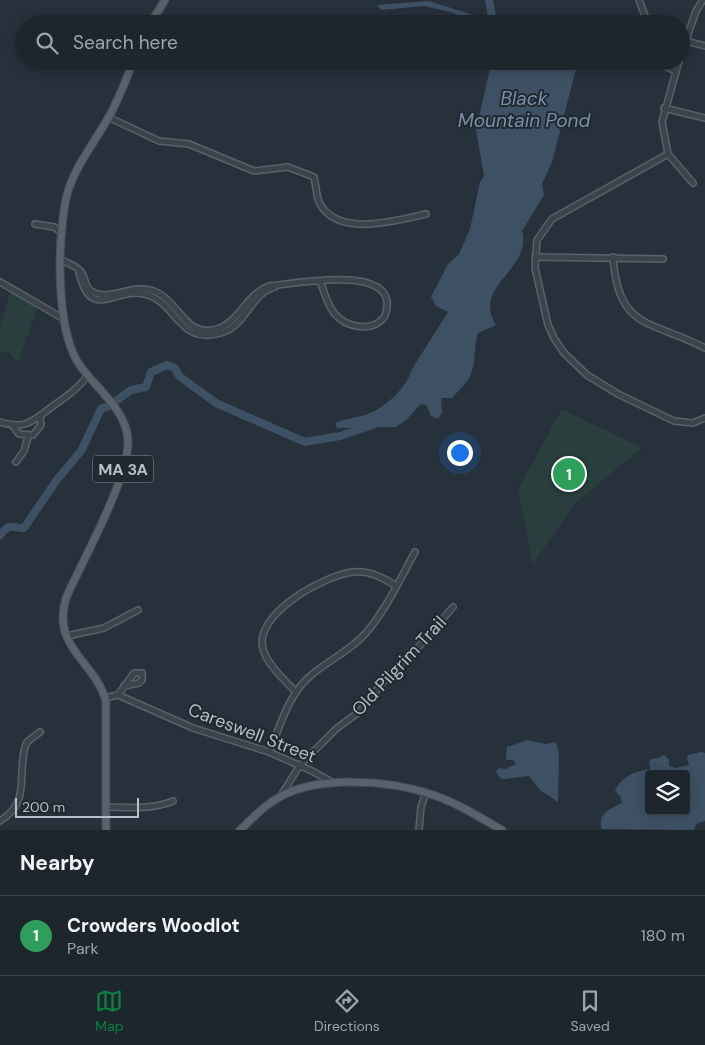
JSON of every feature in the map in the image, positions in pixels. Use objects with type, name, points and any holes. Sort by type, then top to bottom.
[{"type":"main road","points":[[156,15],[165,0]]},
{"type":"main road","name":"MA 3A","points":[[106,830],[107,718],[105,698],[97,680],[73,650],[67,636],[63,616],[66,598],[110,503],[128,449],[127,434],[120,417],[75,357],[64,319],[62,233],[65,203],[70,186],[110,115],[129,70]]},
{"type":"main road","points":[[240,830],[262,809],[280,797],[307,786],[332,782]]},
{"type":"main road","name":"Careswell Street","points":[[332,782],[394,786],[426,792],[452,803],[502,830]]},
{"type":"street","points":[[639,0],[645,15]]},
{"type":"street","points":[[690,31],[703,0]]},
{"type":"street","points":[[690,42],[705,46]]},
{"type":"street","points":[[676,71],[664,108],[662,130],[668,154],[693,183]]},
{"type":"street","points":[[664,108],[705,118]]},
{"type":"street","points":[[110,115],[159,142],[189,144],[254,171],[288,167],[314,178],[320,204],[332,216],[348,222],[368,225],[380,224],[426,214]]},
{"type":"street","points":[[668,154],[552,219],[540,234],[534,257],[548,325],[554,338],[570,360],[599,384],[666,417],[688,423],[705,418]]},
{"type":"street","points":[[34,224],[54,227],[62,233]]},
{"type":"street","points":[[534,257],[612,257],[663,260]]},
{"type":"street","points":[[612,257],[618,290],[633,315],[656,328],[705,348]]},
{"type":"street","points":[[62,260],[76,267],[90,290],[97,294],[106,297],[141,288],[164,297],[178,318],[200,329],[217,332],[252,300],[260,289],[269,286],[320,281],[347,279],[374,285],[385,299],[387,305],[385,316],[372,326],[359,326],[345,322],[332,310],[320,281]]},
{"type":"street","points":[[0,282],[64,319]]},
{"type":"street","points":[[0,422],[13,426],[25,425],[40,417],[71,395],[88,375]]},
{"type":"street","points":[[13,426],[19,434],[28,437],[35,434],[40,428],[40,417]]},
{"type":"street","points":[[16,462],[24,451],[28,437]]},
{"type":"street","points":[[269,752],[296,692],[312,674],[358,642],[379,616],[416,552]]},
{"type":"street","points":[[296,692],[268,659],[263,648],[265,633],[282,608],[308,590],[345,573],[369,573],[396,586]]},
{"type":"street","name":"Old Pilgrim Trail","points":[[280,797],[300,765],[336,729],[360,711],[388,676],[415,651],[453,607]]},
{"type":"street","points":[[67,636],[104,628],[138,610]]},
{"type":"street","points":[[105,698],[118,695],[124,686]]},
{"type":"street","name":"Careswell Street","points":[[118,695],[199,731],[269,752],[300,765],[332,782]]},
{"type":"street","points":[[0,821],[12,812],[18,804],[25,747],[27,742],[40,732]]},
{"type":"street","points":[[419,830],[426,792]]},
{"type":"street","points":[[107,807],[142,808],[159,806],[173,801]]},
{"type":"green space","points":[[11,290],[39,303],[18,363],[10,353],[0,352],[0,329]]},
{"type":"green space","points":[[562,409],[642,448],[575,503],[533,564],[518,489]]},
{"type":"water","points":[[429,1],[471,15],[457,15],[424,6],[381,10],[377,5]]},
{"type":"water","name":"Black Mountain Pond","points":[[489,70],[576,70],[552,162],[542,184],[544,195],[522,231],[523,244],[519,256],[496,288],[491,299],[490,311],[496,325],[478,333],[471,375],[452,398],[441,398],[442,413],[438,419],[431,416],[427,406],[421,404],[405,421],[396,427],[337,428],[335,423],[372,412],[394,397],[405,383],[448,312],[436,306],[431,297],[448,264],[459,254],[470,229],[480,182],[484,176],[476,130]]},
{"type":"water","points":[[527,740],[546,744],[556,742],[559,754],[558,802],[540,790],[529,776],[504,779],[500,778],[496,772],[498,768],[505,769],[516,764],[513,760],[506,760],[507,747]]},
{"type":"water","points":[[705,753],[705,821],[697,823],[694,830],[602,829],[601,819],[606,812],[622,803],[620,796],[615,791],[625,778],[639,771],[650,769],[649,762],[651,759],[664,755],[669,760],[669,766],[675,768],[689,765],[688,755]]},
{"type":"waterway","points":[[489,0],[492,15]]},
{"type":"waterway","points":[[117,400],[131,390],[146,387],[151,372],[167,365],[175,368],[179,376],[216,403],[305,442],[340,436],[373,425]]},
{"type":"waterway","points":[[0,535],[9,527],[24,528],[56,481],[81,451],[101,409],[111,405]]},
{"type":"place","name":"Crowders Woodlot","points":[[569,474]]}]
